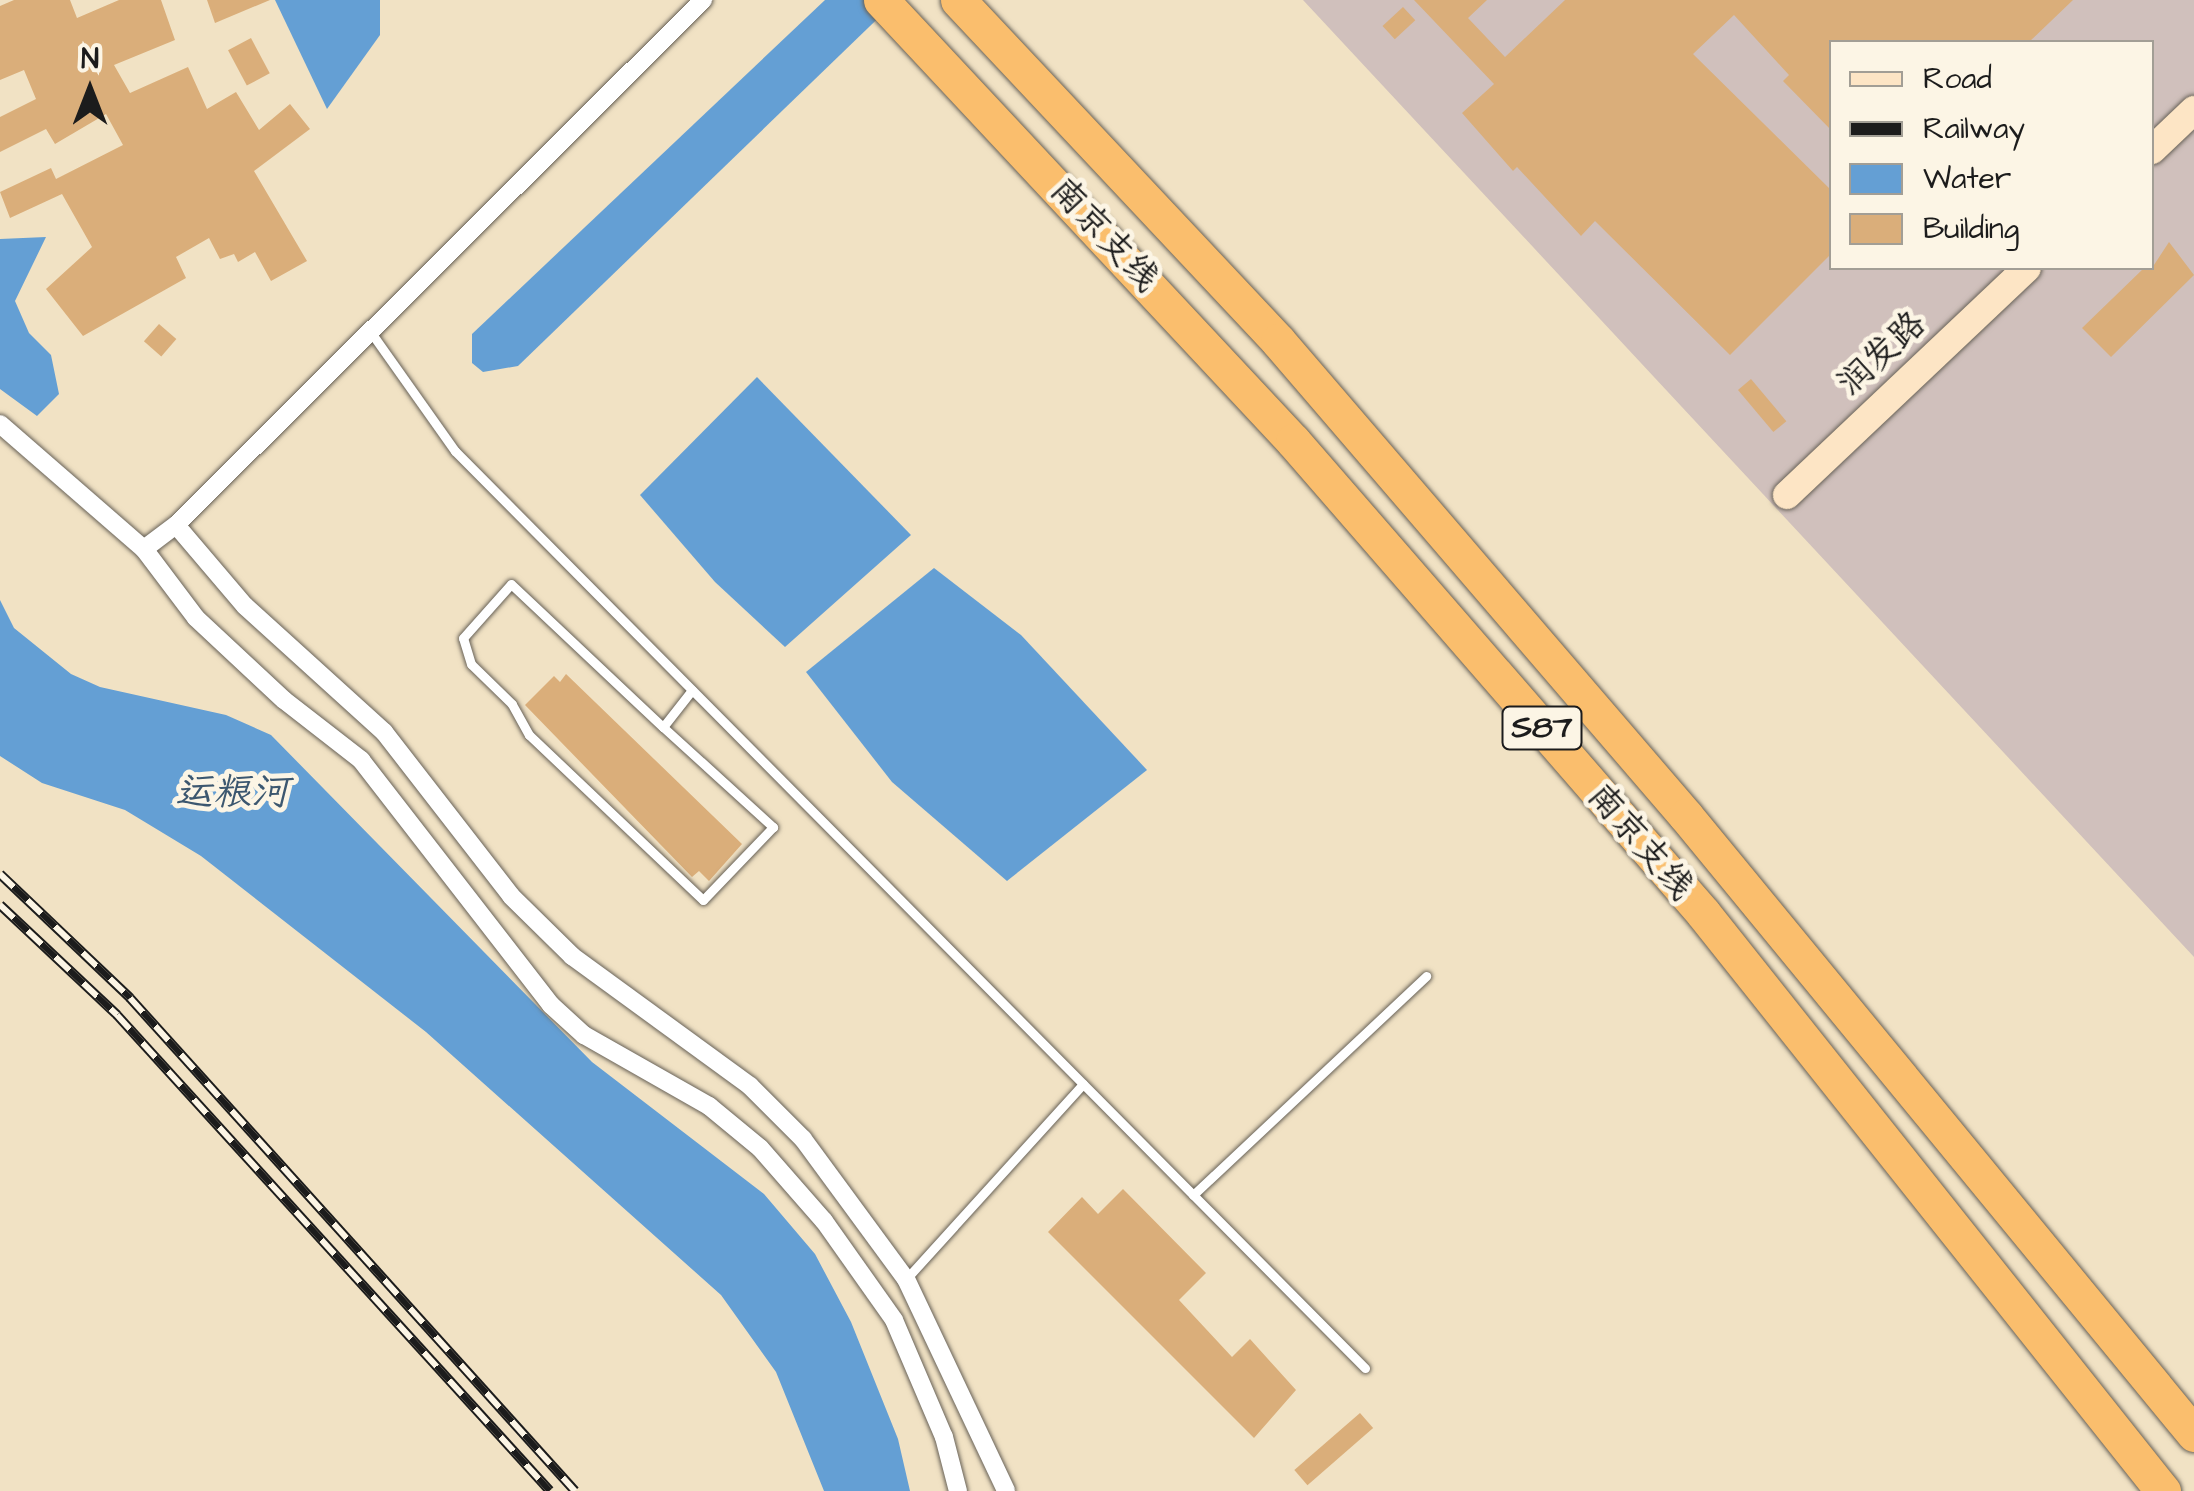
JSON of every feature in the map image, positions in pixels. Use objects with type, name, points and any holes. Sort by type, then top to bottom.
[{"type":"highway","name":"南京支线","points":[[881,0],[1293,441],[1703,914],[2163,1491]]},
{"type":"highway","name":"南京支线","points":[[958,0],[1290,356],[1686,816],[2194,1434]]},
{"type":"street","points":[[144,549],[176,525],[703,0]]},
{"type":"street","points":[[2154,148],[2194,110]]},
{"type":"street","name":"润发路","points":[[1787,495],[2026,270]]},
{"type":"street","points":[[0,424],[144,549],[196,618],[284,700],[361,760],[551,1004],[584,1035],[710,1106],[760,1148],[824,1221],[894,1320],[944,1437],[958,1491]]},
{"type":"street","points":[[176,525],[245,606],[384,732],[512,896],[572,956],[750,1086],[804,1139],[906,1279],[1006,1491]]},
{"type":"lane","points":[[370,330],[455,451],[1364,1368]]},
{"type":"lane","points":[[510,584],[663,727],[773,827],[704,900],[529,735],[512,704],[471,664],[463,638],[510,584]]},
{"type":"lane","points":[[663,727],[692,690]]},
{"type":"lane","points":[[1193,1195],[1426,976]]},
{"type":"lane","points":[[906,1279],[1083,1084]]},
{"type":"shaded area","points":[[1303,0],[2194,0],[2194,957]]},
{"type":"water","points":[[275,0],[380,0],[380,35],[327,109]]},
{"type":"water","points":[[825,0],[897,0],[518,366],[483,372],[472,363],[472,334]]},
{"type":"water","points":[[46,237],[15,301],[29,333],[51,355],[59,394],[37,416],[0,389],[0,239]]},
{"type":"water","points":[[757,377],[911,535],[785,647],[715,582],[640,495]]},
{"type":"water","points":[[934,568],[1021,635],[1147,770],[1007,881],[892,782],[806,672]]},
{"type":"water","name":"运粮河","points":[[0,600],[14,628],[71,674],[100,687],[226,715],[271,735],[592,1062],[764,1194],[815,1254],[851,1322],[898,1439],[910,1491],[824,1491],[776,1372],[721,1295],[426,1032],[201,856],[125,810],[42,783],[0,756]]},
{"type":"building","points":[[14,0],[70,0],[77,18],[119,0],[161,0],[175,40],[114,65],[130,93],[188,67],[207,109],[236,92],[259,130],[290,104],[310,129],[254,171],[307,261],[271,281],[255,252],[238,262],[234,254],[220,259],[209,238],[176,257],[186,278],[83,336],[46,289],[92,247],[62,194],[10,218],[0,192],[51,168],[56,179],[123,145],[106,114],[55,144],[46,129],[0,152],[0,117],[36,99],[24,70],[0,80],[0,6]]},
{"type":"building","points":[[207,0],[270,0],[215,23]]},
{"type":"building","points":[[1414,0],[1487,0],[1468,18],[1505,57],[1565,0],[2073,0],[2031,40],[1829,40],[1829,128],[1783,81],[1789,75],[1734,15],[1693,54],[1829,188],[1829,256],[1730,355],[1595,221],[1581,236],[1517,167],[1513,171],[1462,113],[1494,84]]},
{"type":"building","points":[[1403,7],[1415,20],[1395,39],[1383,26]]},
{"type":"building","points":[[251,38],[270,73],[247,86],[228,50]]},
{"type":"building","points":[[2169,242],[2194,275],[2111,357],[2082,328],[2142,270],[2154,270]]},
{"type":"building","points":[[159,324],[176,339],[161,356],[144,341]]},
{"type":"building","points":[[1751,379],[1786,421],[1773,432],[1738,390]]},
{"type":"building","points":[[566,674],[742,844],[709,881],[699,871],[692,877],[525,705],[554,676],[560,682]]},
{"type":"building","points":[[1123,1189],[1206,1273],[1179,1300],[1232,1357],[1250,1339],[1296,1390],[1254,1438],[1048,1232],[1082,1197],[1098,1214]]},
{"type":"building","points":[[1360,1413],[1373,1428],[1307,1485],[1294,1470]]},
{"type":"railway","points":[[0,874],[130,998],[575,1491]]},
{"type":"railway","points":[[0,905],[117,1015],[550,1491]]}]
